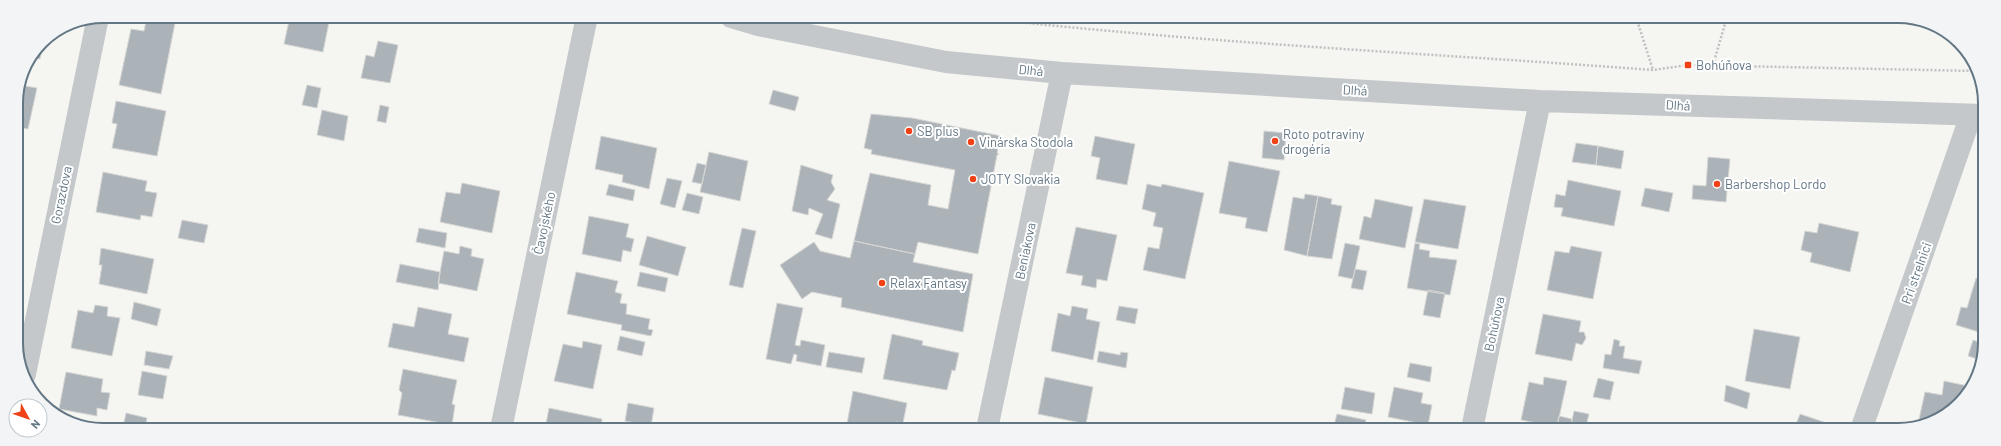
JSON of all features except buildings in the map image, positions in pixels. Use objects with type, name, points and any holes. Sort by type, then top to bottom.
[{"type":"street","name":"Čavojského","points":[[502,423],[586,23]]},
{"type":"street","name":"Dlhá","points":[[751,23],[946,62],[1062,73],[1540,101],[1977,115]]},
{"type":"street","name":"Gorazdova","points":[[27,366],[97,24]]},
{"type":"street","name":"Beniakova","points":[[988,423],[1062,73]]},
{"type":"street","name":"Bohúňova","points":[[1473,423],[1540,101]]},
{"type":"street","name":"Pri strelnici","points":[[1864,423],[1977,115]]},
{"type":"path","points":[[1025,23],[1069,28],[1198,38],[1653,70],[1688,65],[1713,65],[1971,71]]},
{"type":"path","points":[[1638,23],[1653,70]]},
{"type":"path","points":[[1713,65],[1726,23]]},
{"type":"place","name":"Bohúňova","points":[[1688,65]]},
{"type":"place","name":"SB plus","points":[[909,131]]},
{"type":"place","name":"Roto potraviny drogéria","points":[[1275,141]]},
{"type":"place","name":"Vinárska Stodola","points":[[971,142]]},
{"type":"place","name":"JOTY Slovakia","points":[[973,179]]},
{"type":"place","name":"Barbershop Lordo","points":[[1717,184]]},
{"type":"place","name":"Relax Fantasy","points":[[882,283]]}]
